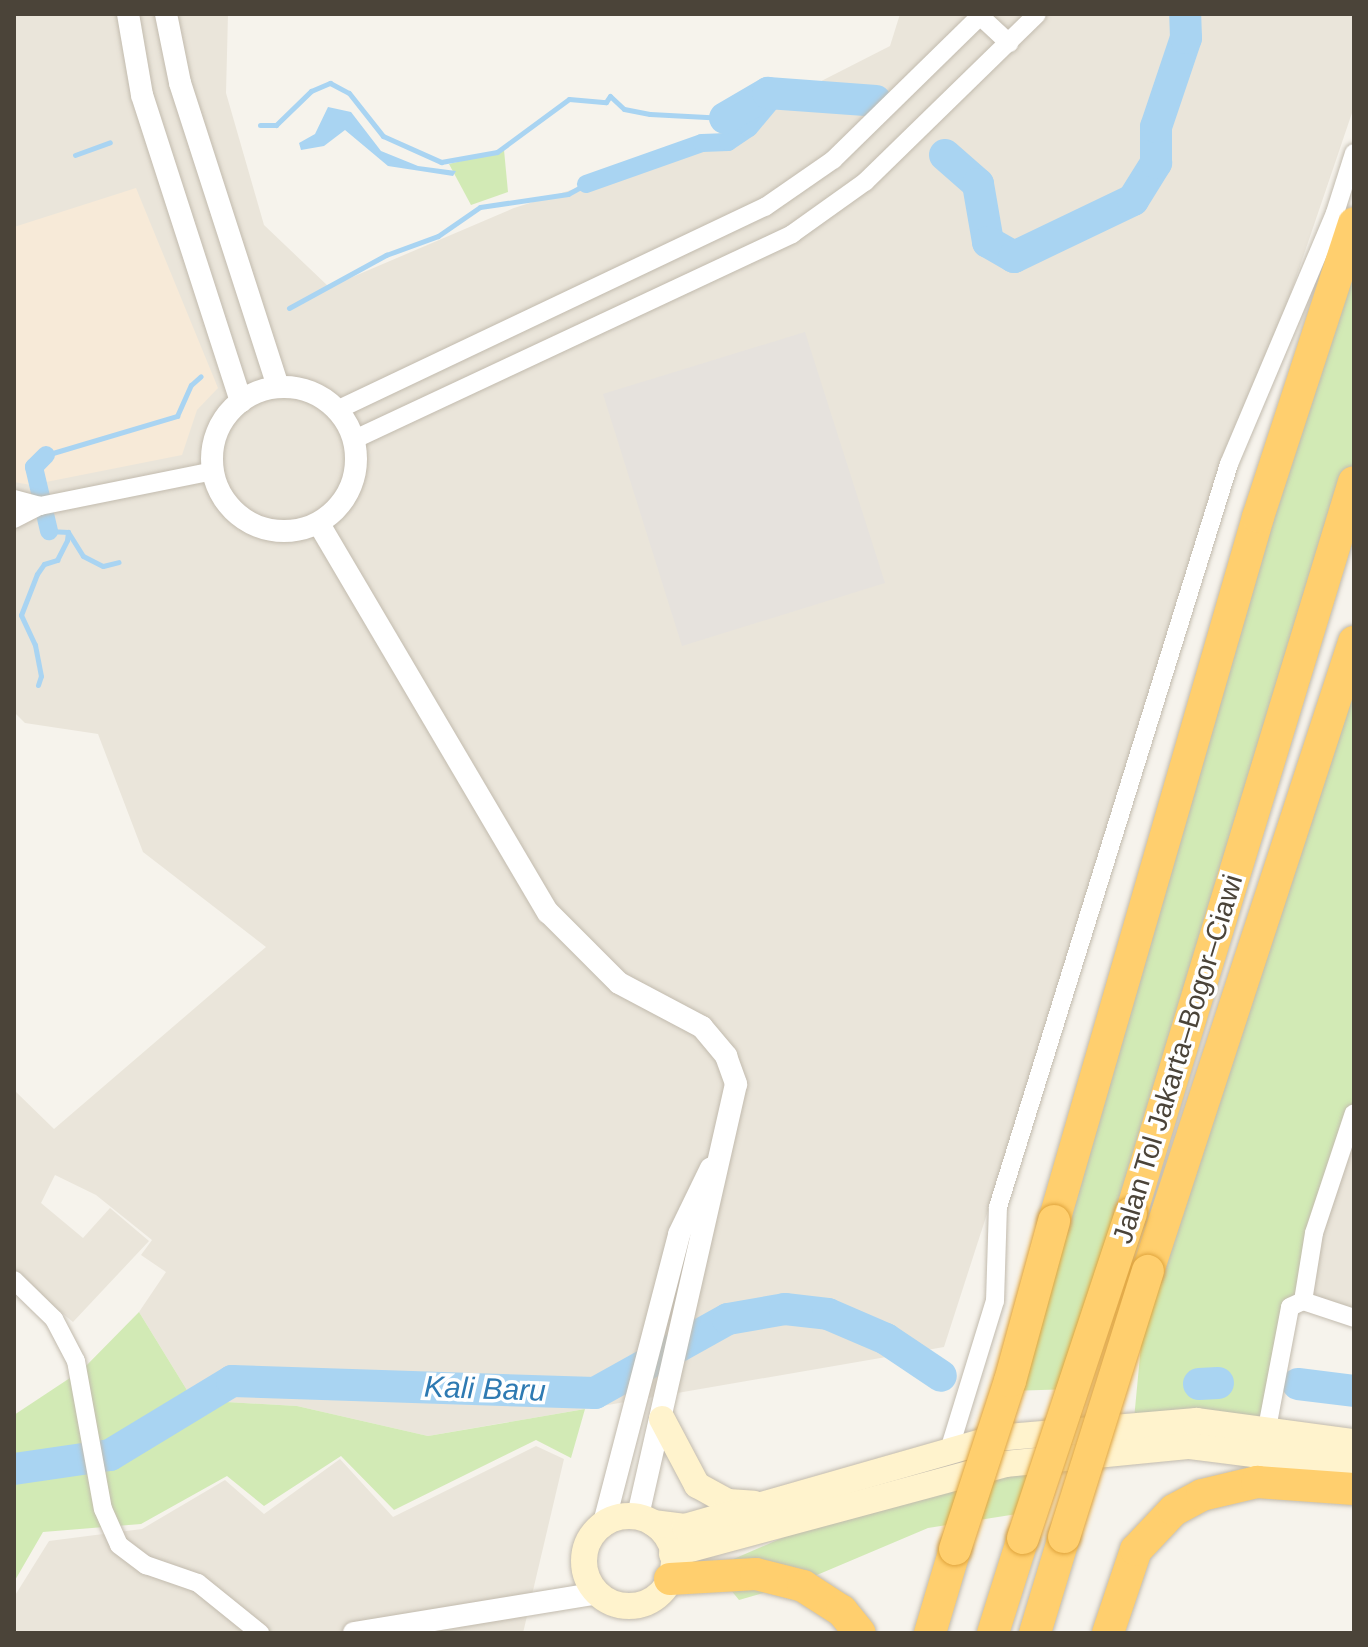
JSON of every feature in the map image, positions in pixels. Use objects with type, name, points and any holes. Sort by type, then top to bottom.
[{"type":"highway","points":[[930,1633],[1010,1381],[1258,517],[1354,223]]},
{"type":"highway","name":"Jalan Tol Jakarta–Bogor–Ciawi","points":[[993,1633],[1131,1214],[1354,482]]},
{"type":"highway","name":"Jalan Tol Jakarta–Bogor–Ciawi","points":[[1035,1633],[1148,1271],[1354,642]]},
{"type":"highway","points":[[1108,1633],[1136,1550],[1174,1510],[1202,1495],[1257,1482],[1354,1489]]},
{"type":"highway","points":[[671,1566],[756,1574],[792,1583],[824,1597],[860,1633]]},
{"type":"main road","points":[[664,1410],[697,1485],[728,1502],[766,1505]]},
{"type":"main road","points":[[646,1520],[665,1534],[671,1566],[663,1591],[638,1605],[609,1601],[598,1593],[584,1558],[605,1519],[646,1520],[685,1527],[950,1447],[1138,1422],[1268,1418],[1354,1442]]},
{"type":"main road","points":[[671,1566],[1005,1464],[1190,1446],[1354,1467]]},
{"type":"street","points":[[128,14],[142,95],[241,401]]},
{"type":"street","points":[[166,14],[180,83],[278,387]]},
{"type":"street","points":[[355,439],[792,234],[865,182],[1037,14]]},
{"type":"street","points":[[337,410],[765,207],[833,160],[981,15],[1009,43]]},
{"type":"street","points":[[950,1447],[995,1301],[998,1207],[1224,479],[1335,213],[1354,153]]},
{"type":"street","points":[[278,387],[320,396],[337,410],[355,439],[357,466],[351,491],[319,524],[291,531],[262,529],[229,506],[213,471],[217,432],[241,401],[278,387]]},
{"type":"street","points":[[14,519],[40,506],[213,471]]},
{"type":"street","points":[[14,499],[40,506]]},
{"type":"street","points":[[319,524],[548,912],[619,983],[702,1027],[726,1056],[736,1084],[729,1131],[664,1410],[646,1520]]},
{"type":"street","points":[[1268,1418],[1314,1233],[1354,1113]]},
{"type":"street","points":[[605,1519],[679,1234],[729,1131]]},
{"type":"street","points":[[14,1280],[60,1329],[76,1361],[108,1529],[119,1545],[146,1565],[198,1583],[260,1633]]},
{"type":"street","points":[[1296,1304],[1354,1318]]},
{"type":"street","points":[[354,1633],[598,1593]]},
{"type":"shaded area","points":[[14,14],[228,14],[226,93],[264,225],[329,287],[514,208],[666,160],[890,46],[900,14],[1354,14],[1354,107],[1157,687],[944,1347],[428,1436],[297,1406],[193,1400],[139,1312],[166,1272],[141,1255],[152,1240],[96,1195],[55,1175],[41,1203],[83,1238],[110,1208],[149,1241],[73,1322],[23,1281],[14,1291],[14,1090],[54,1129],[266,947],[143,852],[98,734],[25,723],[14,712]]},
{"type":"shaded area","points":[[136,188],[218,388],[197,410],[182,455],[31,485],[14,482],[14,227]]},
{"type":"shaded area","points":[[805,332],[885,583],[682,646],[603,394]]},
{"type":"shaded area","points":[[1354,1113],[1354,1318],[1303,1301]]},
{"type":"shaded area","points":[[536,1446],[564,1459],[523,1633],[14,1633],[14,1597],[49,1541],[142,1529],[225,1480],[264,1514],[340,1459],[393,1517]]},
{"type":"green space","points":[[504,150],[508,192],[471,205],[449,164]]},
{"type":"green space","points":[[1354,223],[1354,482],[1075,1389],[1007,1391]]},
{"type":"green space","points":[[1354,642],[1354,1113],[1308,1280],[1289,1307],[1267,1428],[1131,1451],[1148,1271]]},
{"type":"green space","points":[[139,1312],[193,1400],[297,1406],[428,1436],[585,1409],[571,1458],[536,1440],[394,1510],[341,1456],[264,1506],[227,1476],[141,1524],[43,1532],[14,1582],[14,1415],[82,1370]]},
{"type":"green space","points":[[1031,1464],[1017,1514],[928,1528],[798,1583],[739,1600],[713,1568],[931,1473]]},
{"type":"water","points":[[328,107],[351,112],[381,151],[418,166],[456,171],[453,176],[388,166],[345,130],[324,146],[301,150],[299,143],[315,134]]},
{"type":"waterway","points":[[945,155],[978,184],[988,242],[1014,257],[1133,200],[1156,163],[1156,127],[1186,38],[1185,14]]},
{"type":"waterway","points":[[260,125],[276,125],[311,91],[330,83],[349,93],[383,136],[441,162],[497,152],[569,99],[606,102],[610,96],[624,109],[650,114],[725,118]]},
{"type":"waterway","points":[[586,184],[702,143],[728,142],[749,128],[779,92]]},
{"type":"waterway","points":[[725,118],[768,93],[876,101]]},
{"type":"waterway","points":[[75,155],[110,142]]},
{"type":"waterway","points":[[289,308],[386,255],[438,236],[480,207],[568,194],[586,184]]},
{"type":"waterway","points":[[46,455],[177,416],[191,385],[201,376]]},
{"type":"waterway","points":[[46,455],[34,467],[49,531]]},
{"type":"waterway","points":[[38,685],[41,676],[35,645],[21,615],[37,574],[44,564],[57,560],[67,540],[68,532],[49,531]]},
{"type":"waterway","points":[[68,532],[83,556],[103,566],[119,562]]},
{"type":"waterway","name":"Kali Baru","points":[[14,1469],[110,1455],[232,1381],[595,1393],[728,1319],[785,1309],[828,1314],[886,1339],[941,1376]]},
{"type":"waterway","name":"Kali Baru","points":[[1199,1384],[1218,1383]]},
{"type":"waterway","name":"Kali Baru","points":[[1298,1384],[1354,1391]]}]
